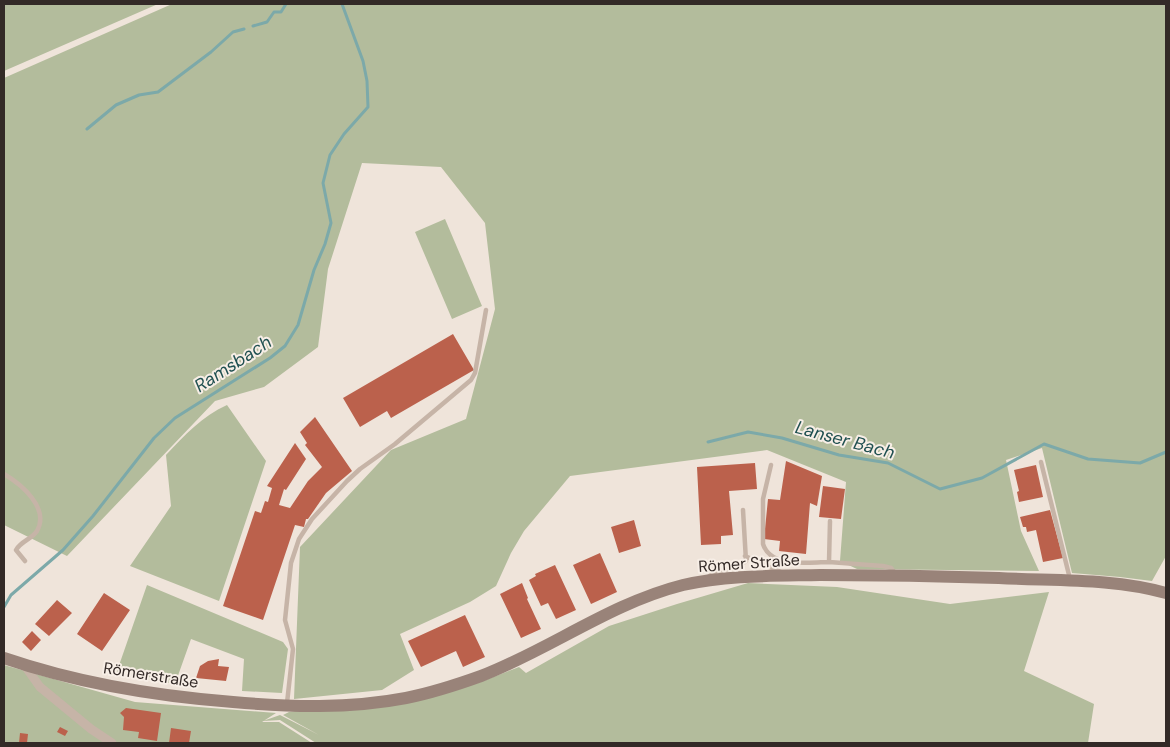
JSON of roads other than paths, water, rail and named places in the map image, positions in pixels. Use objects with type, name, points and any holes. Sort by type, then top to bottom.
[{"type":"main road","name":"Römer Straße","points":[[291,706],[342,705],[388,701],[438,690],[502,667],[645,597],[682,585],[736,577],[898,575],[1070,581],[1126,585],[1166,592]]},
{"type":"main road","name":"Römerstraße","points":[[4,658],[25,666],[98,683],[172,697],[291,706]]},
{"type":"street","points":[[25,666],[40,687],[91,729],[112,743]]},
{"type":"lane","points":[[291,706],[293,649],[285,620],[291,563],[299,539],[312,519],[353,475],[395,444],[471,380],[476,371],[486,310]]},
{"type":"lane","points":[[1041,462],[1070,581]]},
{"type":"lane","points":[[771,465],[763,499],[763,544],[764,549],[772,557],[784,561],[883,566],[891,568],[898,575]]},
{"type":"lane","points":[[4,474],[28,491],[39,513],[40,521],[37,532],[19,545],[16,550],[25,562]]},
{"type":"lane","points":[[701,582],[717,570],[735,568],[746,561],[743,510]]},
{"type":"lane","points":[[829,562],[830,521]]},
{"type":"lane","points":[[746,556],[787,576]]},
{"type":"waterway","points":[[253,26],[267,22],[274,12],[281,12],[286,4]]},
{"type":"waterway","name":"Ramsbach","points":[[4,607],[11,595],[63,550],[93,516],[154,438],[175,418],[270,358],[285,346],[298,325],[314,270],[325,244],[331,223],[323,183],[330,155],[344,134],[368,107],[367,81],[363,61],[342,4]]},
{"type":"waterway","points":[[87,129],[116,105],[139,95],[158,92],[211,52],[233,32],[244,29]]},
{"type":"waterway","name":"Lanser Bach","points":[[708,442],[748,432],[782,438],[839,455],[888,463],[940,489],[982,478],[1044,444],[1088,459],[1140,463],[1166,452]]}]
